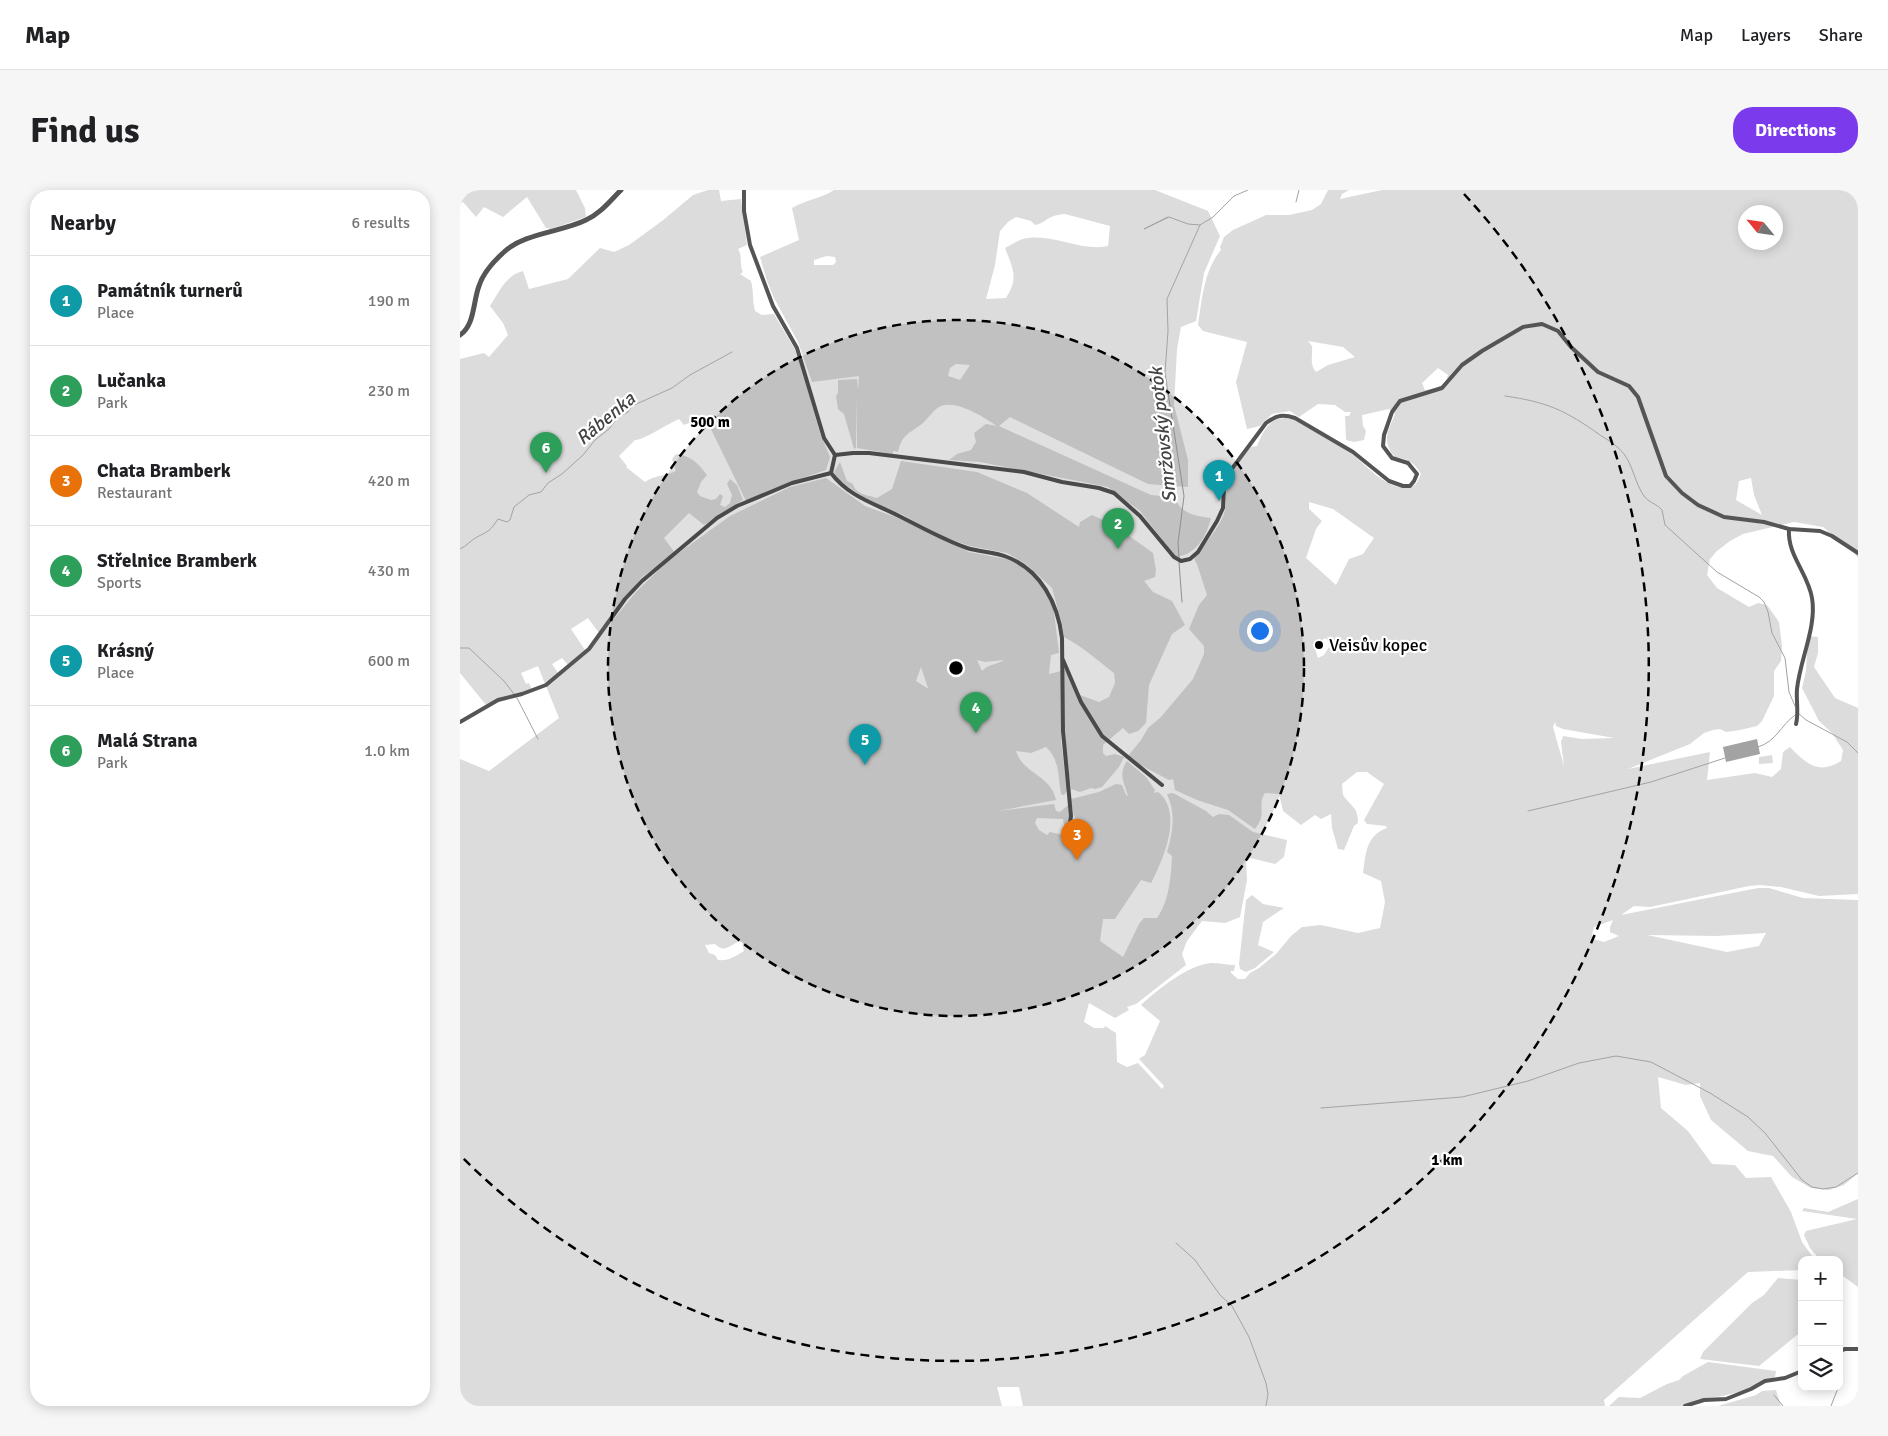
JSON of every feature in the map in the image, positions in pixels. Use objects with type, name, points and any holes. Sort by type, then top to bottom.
[{"type":"street","points":[[460,335],[468,327],[476,293],[484,276],[508,247],[518,242],[568,228],[596,215],[621,190]]},
{"type":"street","points":[[744,190],[744,211],[754,255],[773,306],[797,348],[822,431],[835,455],[831,473]]},
{"type":"street","points":[[835,455],[869,453],[1024,472],[1062,482],[1098,488],[1114,494],[1140,516],[1174,557],[1180,561],[1190,559],[1198,552],[1223,508],[1224,488],[1228,474],[1266,422],[1285,415],[1295,418],[1353,452],[1389,481],[1403,486],[1410,486],[1417,474],[1414,469],[1408,463],[1392,458],[1383,446],[1386,427],[1392,412],[1400,401],[1442,388],[1462,365],[1482,351],[1523,327],[1542,324],[1558,331],[1571,347],[1598,372],[1630,386],[1638,398],[1666,476],[1682,493],[1698,505],[1724,517],[1764,522],[1789,529],[1820,531],[1832,536],[1858,553]]},
{"type":"street","points":[[831,473],[847,489],[867,502],[966,548],[1005,556],[1026,568],[1044,586],[1053,602],[1060,624],[1063,731],[1071,816],[1069,830]]},
{"type":"street","points":[[460,722],[498,700],[546,685],[589,649],[625,599],[642,581],[717,518],[737,506],[792,482],[831,473]]},
{"type":"street","points":[[1789,529],[1790,549],[1812,596],[1813,610],[1797,688],[1796,724]]},
{"type":"street","points":[[1062,657],[1068,676],[1081,702],[1102,736],[1125,757],[1162,785]]},
{"type":"street","points":[[1843,1350],[1858,1349]]},
{"type":"street","points":[[1685,1406],[1704,1400],[1726,1398],[1766,1381],[1785,1378],[1798,1373]]},
{"type":"shaded area","points":[[460,190],[576,190],[585,208],[586,217],[551,229],[546,228],[527,197],[503,217],[484,207],[476,217],[463,202],[460,204]]},
{"type":"shaded area","points":[[708,190],[719,190],[721,201],[741,199],[747,245],[738,249],[743,272],[740,274],[751,281],[755,311],[762,315],[774,314],[797,353],[820,433],[830,457],[826,470],[746,501],[707,421],[694,421],[684,425],[679,419],[643,438],[635,440],[619,456],[626,467],[645,482],[676,471],[672,459],[676,454],[686,456],[694,461],[707,475],[701,482],[697,492],[700,496],[711,500],[716,499],[720,494],[723,496],[720,505],[725,507],[730,503],[732,495],[727,484],[730,479],[737,485],[743,500],[704,525],[689,513],[664,538],[675,553],[641,578],[599,633],[588,618],[571,629],[585,650],[568,665],[562,658],[552,664],[558,673],[545,684],[538,666],[521,673],[526,684],[529,683],[532,690],[486,705],[460,673],[460,359],[484,353],[489,357],[508,335],[503,323],[490,306],[507,280],[512,276],[523,271],[529,289],[568,279],[600,248],[614,252],[629,245],[693,195]]},
{"type":"shaded area","points":[[834,190],[1155,190],[1208,211],[1220,236],[1204,273],[1196,321],[1181,327],[1177,349],[1174,405],[1188,460],[1188,487],[1148,484],[1010,417],[999,426],[1151,495],[1174,497],[1185,511],[1211,518],[1200,544],[1190,552],[1176,557],[1140,511],[1108,487],[980,462],[949,460],[957,454],[971,450],[976,442],[974,433],[986,424],[997,426],[961,407],[945,405],[939,407],[922,424],[906,436],[901,442],[898,452],[893,451],[893,454],[857,448],[857,395],[856,448],[854,449],[844,414],[838,409],[836,396],[838,393],[838,380],[857,379],[858,390],[859,376],[812,382],[798,342],[774,298],[760,257],[799,240],[792,208]],"holes":[[[1065,214],[1110,226],[1108,246],[1087,246],[1044,238],[1023,239],[1005,248],[1014,279],[1006,298],[986,299],[995,265],[1000,231],[1008,222],[1016,217],[1031,221],[1035,225],[1051,217]],[[827,256],[835,257],[836,262],[833,265],[814,265],[814,260]],[[956,364],[970,365],[960,380],[948,376],[950,368]]]},
{"type":"shaded area","points":[[1328,190],[1349,190],[1342,194],[1340,199],[1382,190],[1858,190],[1858,558],[1823,527],[1794,522],[1743,534],[1717,551],[1710,559],[1707,575],[1717,588],[1749,607],[1758,603],[1767,605],[1779,622],[1782,646],[1781,661],[1774,671],[1774,696],[1762,721],[1757,726],[1726,732],[1720,729],[1704,733],[1690,744],[1628,769],[1710,752],[1707,780],[1755,773],[1772,777],[1781,769],[1783,752],[1790,747],[1807,763],[1813,766],[1826,767],[1841,761],[1843,750],[1832,733],[1819,721],[1802,688],[1806,671],[1808,636],[1818,637],[1818,653],[1814,667],[1835,698],[1858,708],[1858,894],[1819,896],[1781,887],[1760,885],[1650,907],[1634,906],[1621,915],[1758,888],[1769,888],[1803,898],[1858,900],[1858,1173],[1844,1185],[1829,1190],[1811,1188],[1792,1177],[1773,1156],[1748,1151],[1711,1120],[1700,1096],[1700,1083],[1686,1085],[1658,1077],[1661,1108],[1688,1131],[1712,1164],[1735,1165],[1746,1178],[1771,1177],[1791,1212],[1802,1242],[1812,1256],[1798,1256],[1798,1270],[1748,1272],[1604,1400],[1605,1406],[1023,1406],[1019,1387],[997,1387],[1002,1406],[460,1406],[460,759],[489,771],[559,718],[546,686],[584,655],[636,592],[669,560],[730,516],[790,487],[826,478],[865,506],[898,518],[969,552],[1006,559],[1023,566],[1048,592],[1054,612],[1059,653],[1051,655],[1049,674],[1061,671],[1061,741],[1067,791],[1064,795],[1061,794],[1056,763],[1051,752],[1046,747],[1031,753],[1016,751],[1024,765],[1049,785],[1056,800],[998,811],[1054,804],[1056,811],[1060,812],[1068,805],[1070,815],[1067,826],[1064,825],[1063,819],[1037,818],[1035,823],[1039,830],[1047,835],[1050,832],[1068,836],[1076,844],[1080,832],[1073,813],[1071,799],[1099,792],[1116,784],[1122,785],[1128,796],[1122,774],[1127,761],[1146,777],[1155,790],[1154,793],[1158,792],[1166,801],[1170,811],[1169,836],[1161,862],[1151,883],[1141,880],[1115,919],[1103,919],[1100,941],[1123,957],[1139,924],[1144,918],[1157,918],[1167,897],[1172,856],[1167,852],[1173,816],[1167,794],[1175,794],[1206,811],[1213,817],[1219,814],[1229,815],[1253,832],[1287,840],[1284,857],[1275,864],[1250,858],[1246,861],[1247,880],[1240,917],[1225,923],[1202,921],[1187,941],[1182,954],[1186,965],[1136,1004],[1127,1007],[1129,1010],[1115,1018],[1089,1003],[1084,1022],[1094,1028],[1104,1028],[1105,1026],[1116,1033],[1117,1062],[1127,1067],[1138,1063],[1162,1089],[1164,1086],[1139,1059],[1145,1055],[1160,1021],[1141,1005],[1155,992],[1183,973],[1211,963],[1235,965],[1234,971],[1231,971],[1231,973],[1238,979],[1245,979],[1250,973],[1276,954],[1291,936],[1302,927],[1321,925],[1358,933],[1380,928],[1385,902],[1381,881],[1363,873],[1366,852],[1371,840],[1380,831],[1387,828],[1386,826],[1367,824],[1364,820],[1384,784],[1367,772],[1357,772],[1342,784],[1343,795],[1358,817],[1358,823],[1354,826],[1344,850],[1338,849],[1332,828],[1331,814],[1321,819],[1315,815],[1301,825],[1283,811],[1279,794],[1265,793],[1262,802],[1261,818],[1255,829],[1228,810],[1197,800],[1175,790],[1173,779],[1169,780],[1131,760],[1128,756],[1148,728],[1161,717],[1193,679],[1204,654],[1204,646],[1189,629],[1199,605],[1207,595],[1194,559],[1223,516],[1227,487],[1235,469],[1251,447],[1257,446],[1270,423],[1281,418],[1295,420],[1348,451],[1375,474],[1397,487],[1411,487],[1416,484],[1421,474],[1410,462],[1395,457],[1388,446],[1387,436],[1395,414],[1389,409],[1362,415],[1363,426],[1366,431],[1364,440],[1354,442],[1346,440],[1345,416],[1349,416],[1351,412],[1345,412],[1335,405],[1318,404],[1299,417],[1290,411],[1272,414],[1260,426],[1247,429],[1236,382],[1247,342],[1203,331],[1198,325],[1207,276],[1221,250],[1220,247],[1224,237],[1233,230],[1266,215],[1289,215],[1312,210],[1321,204]],"holes":[[[1308,341],[1343,347],[1355,357],[1328,365],[1316,372],[1312,363],[1312,346]],[[1438,368],[1448,375],[1445,382],[1436,388],[1425,390],[1422,383]],[[1751,478],[1754,495],[1762,515],[1736,500],[1739,481]],[[1309,502],[1333,509],[1374,538],[1363,554],[1349,559],[1336,585],[1306,558],[1316,529],[1322,521],[1309,509]],[[1325,638],[1331,644],[1324,655],[1318,658],[1314,646]],[[977,660],[985,662],[1004,660],[982,671]],[[921,667],[928,688],[916,681]],[[1555,722],[1556,726],[1563,729],[1614,738],[1582,739],[1563,736],[1561,742],[1564,766],[1553,727]],[[1613,920],[1610,932],[1619,936],[1604,942],[1593,939],[1594,927]],[[1766,933],[1759,946],[1727,952],[1647,935],[1716,936]],[[742,942],[744,951],[734,957],[722,960],[718,960],[715,955],[709,953],[705,945],[715,944],[718,947],[724,948]]]},
{"type":"shaded area","points":[[901,461],[977,472],[1027,493],[1079,527],[1080,522],[1092,515],[1114,525],[1153,553],[1156,570],[1155,577],[1144,581],[1153,592],[1172,601],[1185,625],[1172,634],[1149,685],[1146,723],[1138,731],[1129,734],[1123,728],[1103,745],[1103,753],[1106,756],[1115,754],[1124,757],[1119,767],[1102,787],[1080,792],[1071,789],[1066,755],[1063,668],[1080,695],[1099,702],[1109,697],[1115,683],[1114,673],[1084,649],[1064,637],[1052,588],[1026,564],[1007,553],[970,546],[944,537],[901,514],[867,500],[837,478],[834,472],[840,462],[847,481],[853,484],[860,492],[877,498],[892,489]]},
{"type":"shaded area","points":[[1757,739],[1760,754],[1726,762],[1723,747]]},
{"type":"shaded area","points":[[1772,755],[1773,763],[1759,764],[1759,757]]},
{"type":"shaded area","points":[[1252,895],[1263,904],[1284,908],[1263,922],[1258,945],[1274,952],[1255,968],[1246,972],[1240,969],[1239,964],[1246,900]]},
{"type":"shaded area","points":[[1858,1199],[1858,1287],[1843,1276],[1843,1256],[1817,1256],[1810,1248],[1804,1235],[1806,1231],[1857,1219],[1802,1211],[1804,1208],[1828,1212]]},
{"type":"shaded area","points":[[1778,1278],[1798,1280],[1798,1334],[1759,1366],[1700,1359],[1703,1352],[1752,1303],[1764,1295]]},
{"type":"shaded area","points":[[1708,1362],[1776,1371],[1775,1377],[1742,1391],[1699,1399],[1682,1406],[1609,1406],[1619,1397],[1640,1398],[1679,1380]]},
{"type":"shaded area","points":[[1776,1390],[1781,1406],[1718,1406],[1756,1395],[1762,1391]]},
{"type":"waterway","name":"Smržovský potok","points":[[1179,558],[1178,543],[1184,496],[1165,373],[1168,331],[1167,299],[1200,225],[1213,217],[1234,196],[1248,190]]},
{"type":"waterway","points":[[1296,202],[1299,190]]},
{"type":"waterway","points":[[1168,217],[1144,229],[1169,217],[1188,224],[1200,225]]},
{"type":"waterway","name":"Rábenka","points":[[460,549],[489,530],[498,519],[507,522],[510,520],[514,507],[529,495],[541,492],[548,483],[562,474],[583,455],[595,440],[609,429],[618,417],[628,412],[632,406],[672,388],[690,375],[732,352]]},
{"type":"waterway","points":[[1505,396],[1533,401],[1555,408],[1576,419],[1616,446],[1627,459],[1644,496],[1662,510],[1665,525],[1717,572],[1759,597],[1764,602],[1772,633],[1785,658],[1789,692],[1795,706]]},
{"type":"waterway","name":"Smržovský potok","points":[[1179,562],[1182,602]]},
{"type":"waterway","points":[[460,648],[469,648],[504,681],[514,694]]},
{"type":"waterway","points":[[517,698],[538,739]]},
{"type":"waterway","points":[[1798,713],[1806,720],[1847,742],[1858,753]]},
{"type":"waterway","points":[[1758,747],[1770,741],[1795,715]]},
{"type":"waterway","points":[[1528,811],[1651,782],[1725,758]]},
{"type":"waterway","points":[[1321,1108],[1462,1097],[1528,1081],[1579,1063],[1616,1056],[1651,1062],[1710,1093],[1748,1117],[1765,1133],[1802,1180],[1812,1187],[1823,1189],[1836,1187],[1858,1173]]},
{"type":"waterway","points":[[1176,1243],[1195,1260],[1220,1295],[1232,1306],[1249,1337],[1266,1383],[1268,1394],[1266,1406]]},
{"type":"waterway","points":[[1831,1406],[1837,1391]]},
{"type":"waterway","points":[[1774,1395],[1783,1406]]},
{"type":"place","name":"Malá Strana","points":[[546,473]]},
{"type":"place","name":"Památník turnerů","points":[[1219,501]]},
{"type":"place","name":"Lučanka","points":[[1118,549]]},
{"type":"place","name":"Veisův kopec","points":[[1319,645]]},
{"type":"place","name":"Střelnice Bramberk","points":[[976,733]]},
{"type":"place","name":"Krásný","points":[[865,765]]},
{"type":"place","name":"Chata Bramberk","points":[[1077,860]]}]
